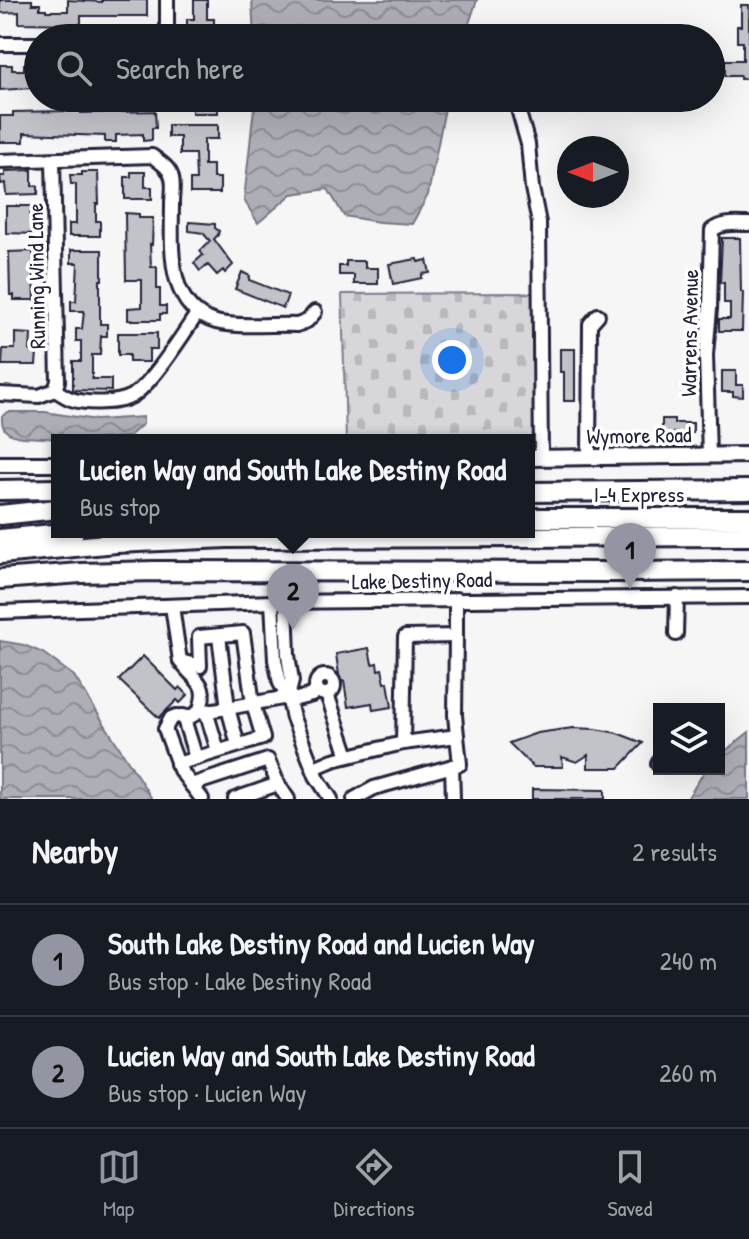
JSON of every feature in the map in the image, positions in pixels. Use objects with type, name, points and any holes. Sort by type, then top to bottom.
[{"type":"highway","points":[[3,490],[51,489]]},
{"type":"highway","points":[[535,492],[749,490]]},
{"type":"highway","points":[[0,515],[51,510]]},
{"type":"highway","points":[[649,518],[665,514],[749,510]]},
{"type":"highway","name":"I-4 Express","points":[[535,518],[749,518]]},
{"type":"highway","points":[[0,539],[51,534]]},
{"type":"highway","points":[[672,536],[749,545]]},
{"type":"highway","name":"I-4 Express","points":[[535,537],[749,536]]},
{"type":"highway","name":"I-4 Express","points":[[0,554],[116,543],[227,538]]},
{"type":"highway","points":[[0,579],[154,571],[749,571]]},
{"type":"highway","points":[[0,585],[81,573]]},
{"type":"main road","name":"Wymore Road","points":[[535,458],[749,455]]},
{"type":"main road","points":[[0,464],[51,464]]},
{"type":"street","points":[[167,0],[167,24]]},
{"type":"street","points":[[0,44],[24,44]]},
{"type":"street","points":[[519,112],[528,144],[539,223],[535,458]]},
{"type":"street","points":[[0,161],[152,156],[164,164],[172,176],[172,259],[177,282],[197,314],[228,324],[297,325],[307,321],[315,312]]},
{"type":"street","name":"Running Wind Lane","points":[[53,160],[58,381],[55,390]]},
{"type":"street","name":"Warrens Avenue","points":[[709,455],[706,355],[712,230],[718,225],[749,224]]},
{"type":"street","points":[[0,394],[39,396],[55,390],[72,400],[99,403],[132,397],[146,385],[197,314]]},
{"type":"street","points":[[589,458],[590,324],[598,315]]},
{"type":"street","points":[[676,634],[677,597]]},
{"type":"street","name":"Lake Destiny Road","points":[[0,612],[272,602],[749,597]]},
{"type":"street","points":[[354,799],[374,788],[460,764],[455,715],[456,599]]},
{"type":"street","points":[[272,602],[275,660],[280,683],[316,776],[331,799]]},
{"type":"street","points":[[286,602],[292,681],[288,699]]},
{"type":"street","points":[[172,606],[180,661],[203,689],[202,712],[218,751]]},
{"type":"street","points":[[177,637],[243,633],[253,704],[263,738],[177,764]]},
{"type":"street","points":[[219,636],[228,708],[238,745]]},
{"type":"street","points":[[403,743],[405,637],[456,636]]},
{"type":"street","points":[[180,661],[200,666],[199,637]]},
{"type":"street","points":[[202,799],[177,764],[165,729],[171,718],[322,691],[348,756]]},
{"type":"street","points":[[183,716],[196,758]]},
{"type":"street","points":[[314,768],[333,760],[403,743],[457,736]]},
{"type":"street","points":[[191,785],[268,760],[288,799]]},
{"type":"street","points":[[452,766],[453,799]]},
{"type":"street","points":[[235,799],[278,784]]},
{"type":"green space","points":[[534,293],[534,434],[346,434],[342,294]]},
{"type":"water","points":[[252,0],[477,0],[469,24],[253,24]]},
{"type":"water","points":[[253,112],[444,112],[428,195],[412,224],[344,216],[328,189],[292,194],[258,223],[244,200]]},
{"type":"water","points":[[8,412],[45,412],[96,420],[143,417],[143,424],[131,434],[22,437],[4,429],[2,416]]},
{"type":"water","points":[[0,641],[24,645],[43,653],[74,676],[152,799],[0,799]]},
{"type":"water","points":[[749,732],[749,799],[687,799],[702,775],[725,775],[725,751]]},
{"type":"building","points":[[0,0],[32,0],[32,4],[40,4],[40,9],[46,11],[68,11],[68,0],[147,0],[147,16],[81,16],[81,24],[19,23],[19,12],[0,13]]},
{"type":"building","points":[[194,0],[207,0],[207,19],[214,19],[214,24],[187,24],[187,19],[194,19]]},
{"type":"building","points":[[741,5],[749,5],[749,79],[725,76],[725,60],[743,60],[743,42],[737,42]]},
{"type":"building","points":[[0,65],[12,65],[12,70],[24,70],[24,88],[0,90]]},
{"type":"building","points":[[13,112],[155,112],[156,128],[152,128],[152,140],[143,141],[143,134],[116,135],[116,142],[105,142],[105,136],[24,133],[24,142],[0,142],[0,116],[13,116]]},
{"type":"building","points":[[168,125],[218,125],[218,139],[204,139],[204,165],[213,165],[213,178],[220,178],[220,193],[190,193],[190,180],[196,180],[195,154],[180,154],[180,137],[168,137]]},
{"type":"building","points":[[32,170],[32,186],[38,186],[38,194],[6,195],[5,183],[1,184],[0,176],[5,176],[5,171]]},
{"type":"building","points":[[82,172],[98,172],[96,221],[100,221],[100,236],[69,236],[69,224],[76,224],[76,184],[71,184],[70,175],[82,175]]},
{"type":"building","points":[[131,172],[145,172],[145,187],[152,187],[152,199],[125,199],[125,177],[131,177]]},
{"type":"building","points":[[6,206],[31,206],[30,222],[37,222],[37,234],[6,233]]},
{"type":"building","points":[[125,213],[139,214],[139,218],[153,218],[151,267],[157,267],[160,306],[166,306],[166,314],[160,314],[160,320],[128,320],[128,308],[142,307],[142,280],[126,280]]},
{"type":"building","points":[[189,222],[215,224],[219,231],[214,239],[233,265],[225,273],[223,270],[217,275],[208,265],[200,271],[194,263],[203,255],[200,251],[210,241],[203,233],[189,231]]},
{"type":"building","points":[[722,238],[740,238],[742,331],[719,331],[719,319],[730,319],[730,303],[724,303],[724,283],[720,283]]},
{"type":"building","points":[[71,250],[102,250],[100,324],[107,324],[107,336],[101,336],[100,355],[92,355],[92,379],[111,379],[111,391],[73,390],[73,361],[81,361],[81,341],[76,341],[76,329],[82,329],[84,311],[71,311],[71,301],[76,301],[78,263],[71,263]]},
{"type":"building","points":[[33,251],[35,300],[14,300],[14,295],[10,295],[9,252]]},
{"type":"building","points":[[417,259],[418,262],[427,260],[430,273],[422,274],[422,278],[393,284],[389,264]]},
{"type":"building","points":[[346,261],[365,261],[365,268],[378,268],[378,284],[354,284],[354,275],[339,275],[339,266],[346,266]]},
{"type":"building","points":[[242,272],[250,276],[249,280],[288,295],[283,308],[235,289]]},
{"type":"building","points":[[15,333],[31,334],[30,351],[37,352],[36,365],[2,365],[3,349],[15,349]]},
{"type":"building","points":[[118,333],[157,333],[157,349],[149,349],[149,362],[129,362],[129,355],[118,355]]},
{"type":"building","points":[[560,349],[575,349],[575,401],[564,401]]},
{"type":"building","points":[[722,371],[736,371],[736,385],[743,385],[743,397],[733,396],[733,392],[722,392]]},
{"type":"building","points":[[662,419],[674,419],[674,423],[693,423],[693,433],[662,436]]},
{"type":"building","points":[[369,648],[372,664],[377,663],[378,670],[382,669],[385,683],[388,682],[392,707],[373,710],[372,703],[348,707],[336,654]]},
{"type":"building","points":[[143,656],[177,690],[180,687],[188,695],[180,703],[177,700],[159,718],[119,680]]},
{"type":"building","points":[[573,728],[617,733],[643,743],[619,768],[588,768],[588,755],[577,762],[562,757],[563,767],[533,767],[509,743],[537,733]]},
{"type":"building","points":[[532,789],[605,790],[605,799],[532,799]]},
{"type":"place","name":"South Lake Destiny Road and Lucien Way","points":[[630,589]]},
{"type":"place","name":"Lucien Way and South Lake Destiny Road","points":[[293,630]]}]
